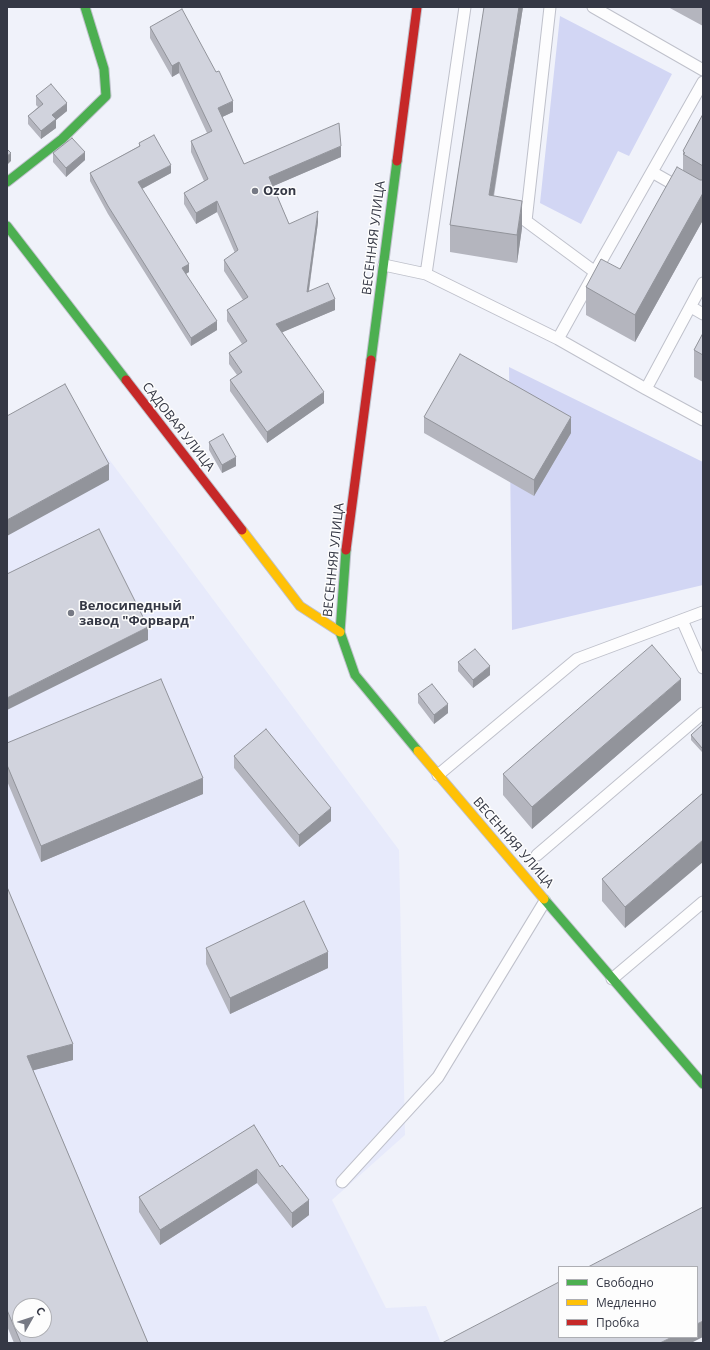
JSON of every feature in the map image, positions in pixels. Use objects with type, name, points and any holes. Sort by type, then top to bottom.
[{"type":"street","points":[[7,182],[62,139],[106,96],[104,69],[85,7]]},
{"type":"street","name":"ВЕСЕННЯЯ УЛИЦА","points":[[417,7],[344,575],[340,632],[355,675],[545,901],[703,1084]]},
{"type":"street","name":"САДОВАЯ УЛИЦА","points":[[7,226],[300,606],[340,632]]},
{"type":"lane","points":[[426,274],[466,7]]},
{"type":"lane","points":[[550,7],[526,221],[595,272]]},
{"type":"lane","points":[[593,7],[703,70]]},
{"type":"lane","points":[[558,339],[703,82]]},
{"type":"lane","points":[[652,172],[703,201]]},
{"type":"lane","points":[[384,265],[426,274],[558,339],[646,390],[703,420]]},
{"type":"lane","points":[[646,390],[703,283]]},
{"type":"lane","points":[[691,306],[703,314]]},
{"type":"lane","points":[[438,775],[578,659],[703,612]]},
{"type":"lane","points":[[682,620],[703,668]]},
{"type":"lane","points":[[537,855],[703,713]]},
{"type":"lane","points":[[342,1182],[438,1077],[545,901]]},
{"type":"lane","points":[[612,979],[703,902]]},
{"type":"shaded area","points":[[560,16],[672,74],[629,156],[618,151],[581,224],[540,203]]},
{"type":"shaded area","points":[[509,367],[703,462],[703,585],[512,630]]},
{"type":"shaded area","points":[[65,400],[399,850],[405,1135],[332,1200],[386,1308],[426,1306],[441,1343],[14,1343],[7,1326],[7,432]]},
{"type":"building","points":[[484,7],[519,7],[489,195],[522,201],[517,235],[450,225]]},
{"type":"building","points":[[182,9],[216,72],[219,71],[233,101],[218,108],[244,164],[339,123],[341,146],[269,177],[289,224],[318,211],[307,292],[328,283],[335,299],[276,324],[324,392],[267,432],[230,380],[242,372],[229,353],[247,341],[227,310],[248,297],[224,260],[238,250],[217,201],[196,213],[184,193],[208,179],[191,141],[212,131],[179,62],[172,66],[150,27]]},
{"type":"building","points":[[51,84],[67,103],[52,115],[56,119],[41,131],[28,116],[43,104],[36,96]]},
{"type":"building","points":[[703,114],[703,166],[683,154],[685,153],[683,151]]},
{"type":"building","points":[[154,135],[171,165],[138,182],[189,264],[182,268],[217,321],[191,338],[108,206],[90,173],[140,146],[139,143]]},
{"type":"building","points":[[72,138],[85,152],[66,168],[53,153]]},
{"type":"building","points":[[7,149],[11,153],[7,156]]},
{"type":"building","points":[[677,167],[700,180],[703,180],[703,193],[635,315],[586,287],[601,259],[620,269]]},
{"type":"building","points":[[703,333],[703,355],[694,350]]},
{"type":"building","points":[[460,354],[571,417],[534,480],[424,417]]},
{"type":"building","points":[[65,384],[109,464],[7,520],[7,416]]},
{"type":"building","points":[[223,434],[236,457],[222,465],[209,442]]},
{"type":"building","name":"Велосипедный завод \"Форвард\"","points":[[99,529],[148,627],[7,698],[7,574]]},
{"type":"building","points":[[652,645],[681,679],[532,807],[503,774]]},
{"type":"building","points":[[475,649],[490,666],[473,680],[458,662]]},
{"type":"building","points":[[161,679],[203,778],[41,846],[7,765],[7,743]]},
{"type":"building","points":[[432,684],[448,704],[434,715],[418,694]]},
{"type":"building","points":[[702,725],[703,747],[702,748],[691,735]]},
{"type":"building","points":[[266,729],[331,808],[299,835],[234,756]]},
{"type":"building","points":[[703,793],[703,840],[625,907],[602,879]]},
{"type":"building","points":[[7,887],[73,1044],[27,1056],[148,1343],[21,1343],[19,1338],[52,1338],[52,1298],[12,1298],[12,1322],[7,1310]]},
{"type":"building","points":[[304,901],[328,952],[230,998],[206,948]]},
{"type":"building","points":[[254,1125],[280,1167],[282,1165],[309,1200],[292,1213],[257,1169],[160,1230],[139,1197]]},
{"type":"building","points":[[703,1207],[703,1321],[698,1324],[698,1266],[590,1266]]},
{"type":"building","points":[[558,1283],[558,1338],[670,1338],[660,1343],[442,1343]]},
{"type":"traffic: fast","points":[[7,182],[62,139],[106,96],[104,69],[85,7]]},
{"type":"traffic: fast","points":[[371,360],[397,161]]},
{"type":"traffic: fast","points":[[7,226],[126,380]]},
{"type":"traffic: fast","points":[[346,550],[340,632],[355,675],[418,751]]},
{"type":"traffic: fast","points":[[544,899],[703,1084]]},
{"type":"traffic: slow","points":[[242,530],[300,606],[340,632]]},
{"type":"traffic: slow","points":[[418,751],[544,899]]},
{"type":"traffic: jam","points":[[397,161],[417,7]]},
{"type":"traffic: jam","points":[[346,550],[371,360]]},
{"type":"traffic: jam","points":[[126,380],[242,530]]},
{"type":"place","name":"Ozon","points":[[255,191]]},
{"type":"place","name":"Велосипедный завод \"Форвард\"","points":[[71,613]]}]
